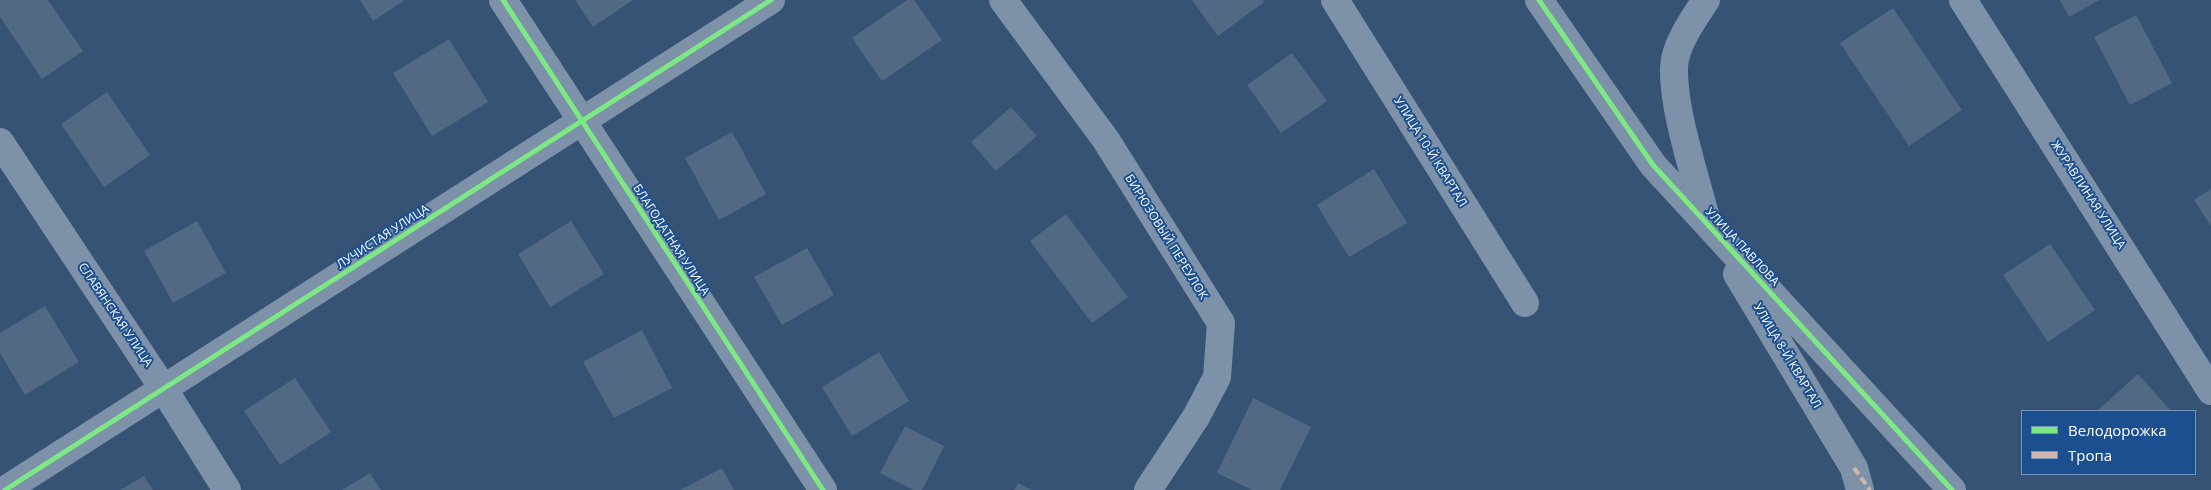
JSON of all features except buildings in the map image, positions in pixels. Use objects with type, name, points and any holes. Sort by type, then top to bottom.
[{"type":"street","name":"БЛАГОДАТНАЯ УЛИЦА","points":[[503,0],[823,490]]},
{"type":"street","name":"ЛУЧИСТАЯ УЛИЦА","points":[[5,490],[771,0]]},
{"type":"street","name":"БИРЮЗОВЫЙ ПЕРЕУЛОК","points":[[1003,0],[1106,140],[1221,324],[1217,377],[1196,417],[1148,490]]},
{"type":"street","name":"УЛИЦА 10-Й КВАРТАЛ","points":[[1335,0],[1525,303]]},
{"type":"street","name":"УЛИЦА ПАВЛОВА","points":[[1539,0],[1653,165],[1952,490]]},
{"type":"street","points":[[1706,0],[1686,28],[1674,67],[1679,110],[1708,224]]},
{"type":"street","name":"ЖУРАВЛИНАЯ УЛИЦА","points":[[1963,0],[2211,391]]},
{"type":"street","name":"СЛАВЯНСКАЯ УЛИЦА","points":[[0,142],[163,388],[227,490]]},
{"type":"street","name":"УЛИЦА 8-Й КВАРТАЛ","points":[[1708,224],[1854,468],[1860,490]]},
{"type":"marked path","points":[[1854,468],[1870,490]]},
{"type":"cycle path","points":[[503,0],[823,490]]},
{"type":"cycle path","points":[[5,490],[771,0]]},
{"type":"cycle path","points":[[1539,0],[1653,165],[1952,490]]}]
